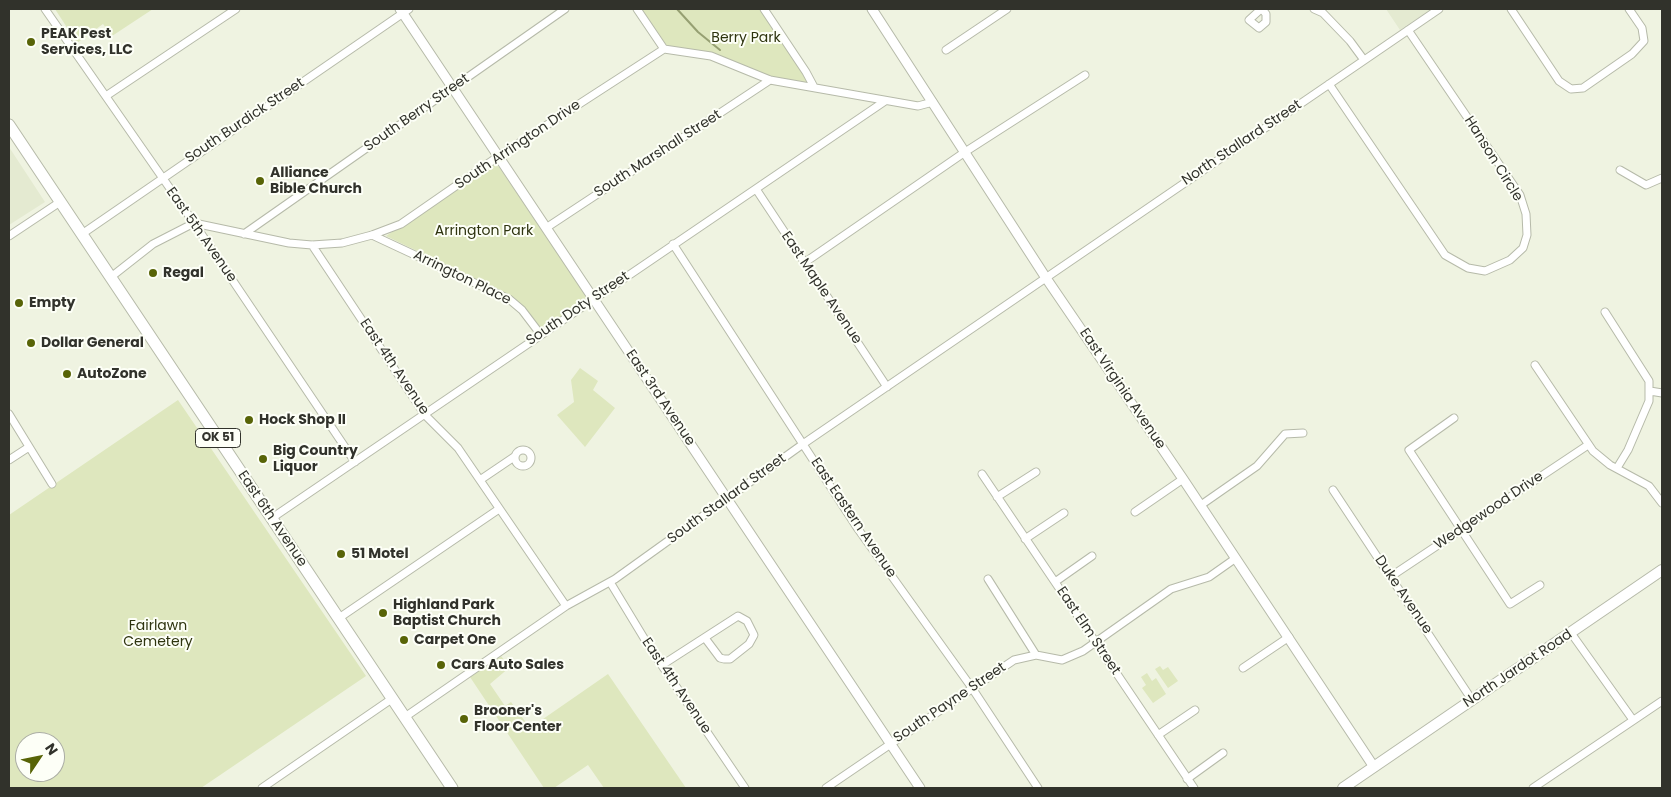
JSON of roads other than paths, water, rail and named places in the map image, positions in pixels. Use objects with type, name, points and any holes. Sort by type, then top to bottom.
[{"type":"main road","name":"East 6th Avenue","points":[[9,124],[452,788]]},
{"type":"main road","name":"North Jardot Road","points":[[1343,788],[1662,570]]},
{"type":"street","name":"East 5th Avenue","points":[[45,9],[161,178],[194,222],[355,462]]},
{"type":"street","points":[[106,96],[236,9]]},
{"type":"street","name":"South Berry Street","points":[[244,234],[565,9]]},
{"type":"street","points":[[636,9],[664,49],[711,56],[770,80],[918,106],[933,102]]},
{"type":"street","points":[[764,9],[814,87]]},
{"type":"street","name":"East Virginia Avenue","points":[[872,9],[1046,278],[1201,505],[1374,767]]},
{"type":"street","points":[[946,50],[1007,9]]},
{"type":"street","points":[[1314,9],[1323,13],[1350,41],[1364,60]]},
{"type":"street","name":"North Stallard Street","points":[[1046,278],[1439,9]]},
{"type":"street","points":[[1511,9],[1559,81],[1570,89],[1583,88],[1632,54],[1644,42],[1642,28],[1629,9]]},
{"type":"street","name":"East 3rd Avenue","points":[[404,10],[498,156],[920,788]]},
{"type":"street","name":"South Burdick Street","points":[[82,234],[404,10]]},
{"type":"street","name":"Hanson Circle","points":[[1329,84],[1445,255],[1468,268],[1485,270],[1510,260],[1522,248],[1528,226],[1520,195],[1408,30]]},
{"type":"street","name":"South Arrington Drive","points":[[194,222],[244,234],[312,246],[342,243],[372,235],[400,224],[498,156],[664,49]]},
{"type":"street","points":[[804,263],[965,152],[1085,75]]},
{"type":"street","name":"South Marshall Street","points":[[546,228],[770,80]]},
{"type":"street","name":"South Doty Street","points":[[272,518],[885,101]]},
{"type":"street","points":[[1620,170],[1646,185],[1662,178]]},
{"type":"street","name":"East Maple Avenue","points":[[756,189],[887,387]]},
{"type":"street","points":[[9,236],[60,202]]},
{"type":"street","points":[[111,276],[154,244],[194,222]]},
{"type":"street","name":"Arrington Place","points":[[372,235],[509,299],[522,310],[541,335]]},
{"type":"street","name":"East Eastern Avenue","points":[[673,244],[858,529],[972,688],[1038,788]]},
{"type":"street","name":"East 4th Avenue","points":[[312,246],[425,415],[458,448],[566,606]]},
{"type":"street","name":"South Stallard Street","points":[[405,717],[566,606],[610,582],[803,444],[1046,278]]},
{"type":"street","points":[[1605,312],[1646,374],[1650,391],[1649,401],[1617,468]]},
{"type":"street","points":[[1535,365],[1588,445],[1604,461],[1648,486],[1662,503]]},
{"type":"street","points":[[1650,391],[1662,393]]},
{"type":"street","points":[[9,414],[52,484]]},
{"type":"street","points":[[1454,418],[1409,450],[1510,604],[1540,585]]},
{"type":"street","points":[[1201,505],[1256,466],[1285,434],[1303,433]]},
{"type":"street","name":"Wedgewood Drive","points":[[1390,576],[1588,445]]},
{"type":"street","points":[[9,460],[30,447]]},
{"type":"street","points":[[480,480],[514,458]]},
{"type":"street","points":[[997,497],[1036,472]]},
{"type":"street","name":"East Elm Street","points":[[982,474],[1194,788]]},
{"type":"street","points":[[1135,512],[1183,479]]},
{"type":"street","name":"Duke Avenue","points":[[1333,490],[1472,700]]},
{"type":"street","points":[[339,618],[499,509]]},
{"type":"street","points":[[1026,539],[1064,513]]},
{"type":"street","points":[[1055,582],[1092,556]]},
{"type":"street","name":"South Payne Street","points":[[826,788],[1014,660],[1036,655],[1062,660],[1083,651],[1171,589],[1209,577],[1236,558]]},
{"type":"street","points":[[988,579],[1036,655]]},
{"type":"street","name":"East 4th Avenue","points":[[610,582],[745,788]]},
{"type":"street","points":[[662,664],[741,615],[754,635],[749,644],[730,659],[720,658],[705,638]]},
{"type":"street","points":[[1571,633],[1633,720]]},
{"type":"street","points":[[1242,668],[1288,637]]},
{"type":"street","points":[[262,788],[393,698]]},
{"type":"street","points":[[1533,788],[1662,701]]},
{"type":"street","points":[[1158,735],[1196,710]]},
{"type":"street","points":[[1187,779],[1223,753]]},
{"type":"waterway","points":[[677,9],[698,32],[720,50]]},
{"type":"place","name":"PEAK Pest Services, LLC","points":[[31,42]]},
{"type":"place","name":"Alliance Bible Church","points":[[260,181]]},
{"type":"place","name":"Regal","points":[[153,273]]},
{"type":"place","name":"Empty","points":[[19,303]]},
{"type":"place","name":"Dollar General","points":[[31,343]]},
{"type":"place","name":"AutoZone","points":[[67,374]]},
{"type":"place","name":"Hock Shop II","points":[[249,420]]},
{"type":"place","name":"Big Country Liquor","points":[[263,459]]},
{"type":"place","name":"51 Motel","points":[[341,554]]},
{"type":"place","name":"Highland Park Baptist Church","points":[[383,613]]},
{"type":"place","name":"Carpet One","points":[[404,640]]},
{"type":"place","name":"Cars Auto Sales","points":[[441,665]]},
{"type":"place","name":"Brooner's Floor Center","points":[[464,719]]},
{"type":"park label","name":"Berry Park","points":[[746,38]]},
{"type":"park label","name":"Arrington Park","points":[[484,231]]},
{"type":"park label","name":"Fairlawn Cemetery","points":[[158,634]]}]
